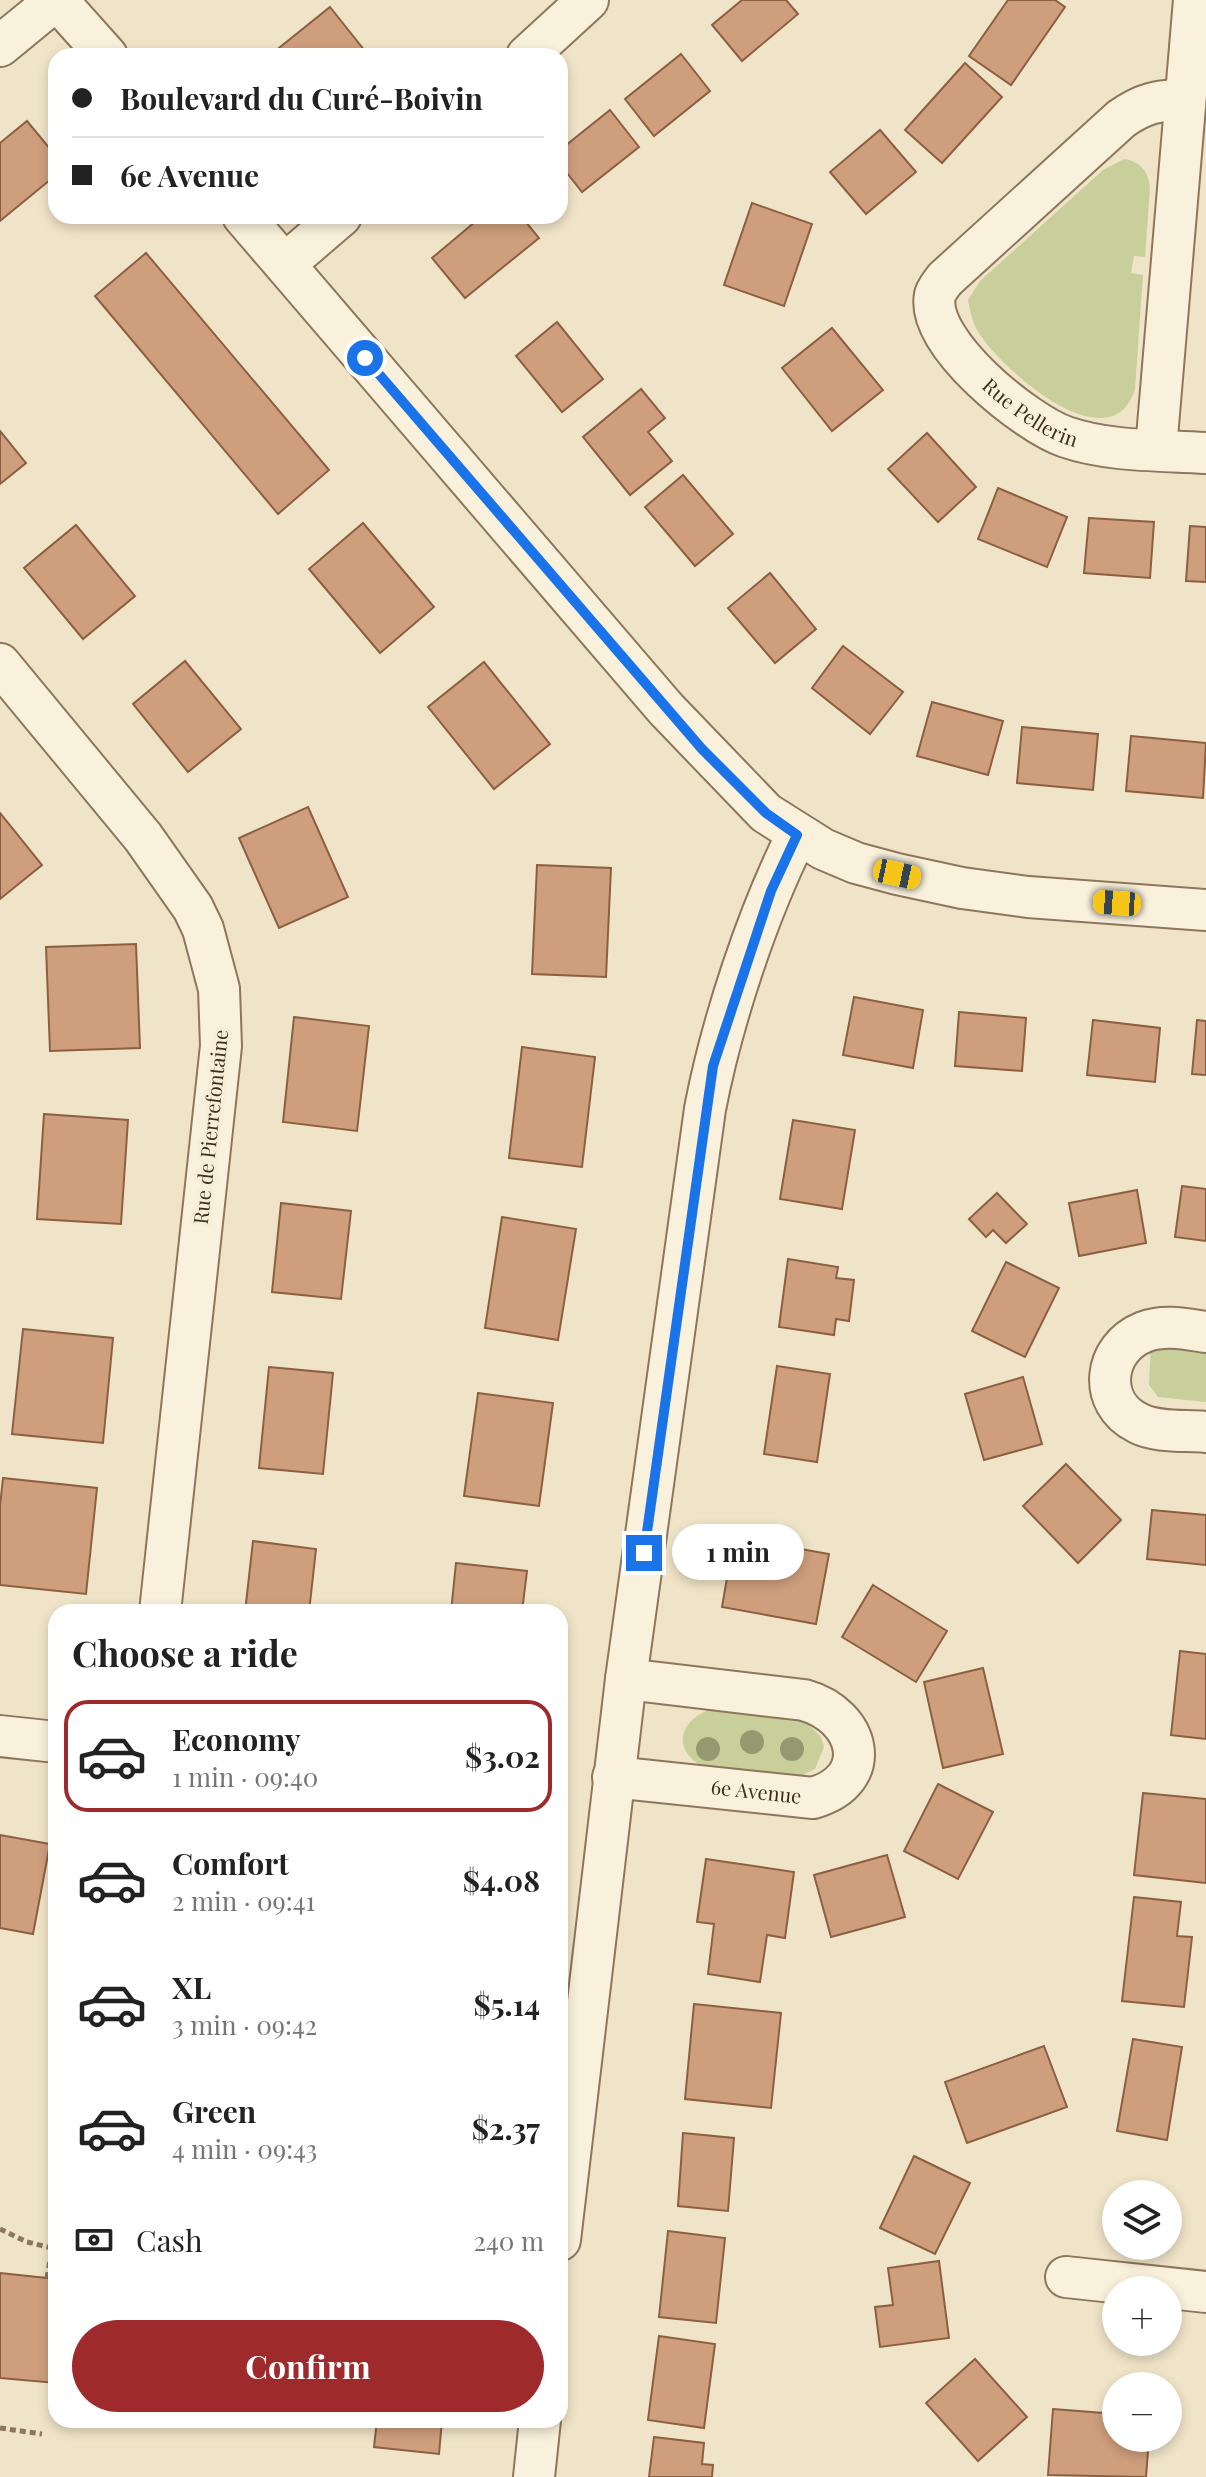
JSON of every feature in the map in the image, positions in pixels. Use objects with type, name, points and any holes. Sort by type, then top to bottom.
[{"type":"street","points":[[0,46],[57,0],[100,48]]},
{"type":"street","points":[[536,48],[588,0]]},
{"type":"street","points":[[1194,0],[1156,449],[1206,453]]},
{"type":"street","name":"Rue Pellerin","points":[[1156,449],[1097,444],[1070,438],[1031,420],[971,368],[954,347],[937,314],[935,295],[945,279],[1121,119],[1158,100],[1185,101]]},
{"type":"street","points":[[250,224],[666,709],[757,804],[797,835],[856,863],[962,888],[1028,897],[1206,910]]},
{"type":"street","points":[[285,264],[332,224]]},
{"type":"street","name":"Rue de Pierrefontaine","points":[[0,664],[143,837],[179,886],[203,929],[219,989],[221,1046],[161,1604]]},
{"type":"street","points":[[568,2107],[705,1109],[713,1066],[771,891],[797,835]]},
{"type":"street","points":[[1206,1332],[1172,1328],[1144,1332],[1113,1359],[1109,1386],[1119,1406],[1138,1423],[1153,1428],[1206,1432]]},
{"type":"street","name":"6e Avenue","points":[[613,1777],[813,1798],[830,1792],[846,1779],[853,1754],[849,1732],[832,1711],[820,1704],[626,1679]]},
{"type":"street","points":[[0,1736],[48,1741]]},
{"type":"street","points":[[1066,2277],[1206,2292]]},
{"type":"street","points":[[534,2477],[539,2428]]},
{"type":"path","points":[[0,2229],[27,2242],[48,2247]]},
{"type":"path","points":[[47,2278],[48,2274]]},
{"type":"path","points":[[0,2428],[42,2434]]},
{"type":"green space","points":[[1124,159],[1143,168],[1150,188],[1145,257],[1134,256],[1131,273],[1143,275],[1135,389],[1122,410],[1103,418],[1080,414],[1055,403],[1007,366],[977,330],[968,300],[980,281],[1103,170]]},
{"type":"green space","points":[[1151,1342],[1206,1348],[1206,1402],[1158,1397],[1149,1385]]},
{"type":"green space","points":[[709,1710],[805,1721],[821,1737],[824,1747],[815,1769],[798,1777],[702,1766],[686,1752],[683,1736],[691,1721]]},
{"type":"building","points":[[742,0],[786,0],[798,14],[742,61],[712,25]]},
{"type":"building","points":[[1008,0],[1055,0],[1065,7],[1011,85],[969,56]]},
{"type":"building","points":[[330,7],[363,48],[279,48]]},
{"type":"building","points":[[681,54],[710,91],[654,136],[625,99]]},
{"type":"building","points":[[965,63],[1002,97],[942,163],[905,130]]},
{"type":"building","points":[[610,110],[639,147],[582,192],[568,174],[568,144]]},
{"type":"building","points":[[27,121],[48,146],[48,182],[0,221],[0,143]]},
{"type":"building","points":[[880,130],[916,172],[866,214],[830,172]]},
{"type":"building","points":[[752,203],[812,224],[784,306],[724,285]]},
{"type":"building","points":[[472,224],[528,224],[539,238],[465,298],[432,258]]},
{"type":"building","points":[[146,253],[329,470],[278,514],[95,296]]},
{"type":"building","points":[[557,322],[603,379],[562,412],[516,356]]},
{"type":"building","points":[[832,328],[883,390],[832,431],[782,368]]},
{"type":"building","points":[[641,389],[665,418],[648,432],[672,461],[630,495],[583,437]]},
{"type":"building","points":[[0,431],[26,463],[0,484]]},
{"type":"building","points":[[927,433],[976,487],[938,522],[888,469]]},
{"type":"building","points":[[683,475],[733,534],[695,566],[645,507]]},
{"type":"building","points":[[998,488],[1067,517],[1047,567],[978,539]]},
{"type":"building","points":[[1089,518],[1154,522],[1150,578],[1084,573]]},
{"type":"building","points":[[363,523],[434,607],[380,653],[309,569]]},
{"type":"building","points":[[76,525],[135,596],[83,639],[24,568]]},
{"type":"building","points":[[1190,526],[1206,527],[1206,582],[1186,581]]},
{"type":"building","points":[[770,573],[816,629],[775,663],[728,608]]},
{"type":"building","points":[[843,646],[903,692],[870,734],[812,688]]},
{"type":"building","points":[[185,661],[241,729],[188,772],[133,704]]},
{"type":"building","points":[[484,662],[550,744],[494,789],[428,707]]},
{"type":"building","points":[[932,702],[1003,721],[988,775],[917,756]]},
{"type":"building","points":[[1022,727],[1098,734],[1093,790],[1017,783]]},
{"type":"building","points":[[1131,736],[1206,743],[1203,798],[1126,791]]},
{"type":"building","points":[[308,807],[348,897],[279,928],[239,838]]},
{"type":"building","points":[[0,813],[42,865],[0,899]]},
{"type":"building","points":[[537,865],[611,868],[606,977],[532,974]]},
{"type":"building","points":[[136,944],[140,1048],[50,1051],[46,947]]},
{"type":"building","points":[[854,997],[923,1010],[913,1068],[843,1055]]},
{"type":"building","points":[[959,1012],[1026,1018],[1022,1071],[955,1066]]},
{"type":"building","points":[[294,1017],[369,1026],[357,1131],[283,1122]]},
{"type":"building","points":[[1093,1020],[1160,1028],[1155,1082],[1087,1075]]},
{"type":"building","points":[[1197,1020],[1206,1021],[1206,1075],[1192,1074]]},
{"type":"building","points":[[522,1047],[595,1057],[582,1167],[509,1158]]},
{"type":"building","points":[[44,1114],[128,1120],[121,1224],[37,1219]]},
{"type":"building","points":[[793,1120],[855,1130],[842,1209],[780,1199]]},
{"type":"building","points":[[1182,1186],[1206,1189],[1206,1241],[1175,1237]]},
{"type":"building","points":[[1137,1190],[1146,1243],[1079,1256],[1069,1203]]},
{"type":"building","points":[[997,1193],[1027,1224],[1006,1243],[993,1230],[986,1237],[969,1219]]},
{"type":"building","points":[[281,1203],[351,1211],[341,1299],[272,1292]]},
{"type":"building","points":[[502,1217],[576,1229],[558,1340],[485,1328]]},
{"type":"building","points":[[788,1259],[838,1267],[836,1278],[854,1280],[849,1321],[836,1319],[834,1335],[779,1327]]},
{"type":"building","points":[[1006,1262],[1059,1288],[1025,1357],[972,1331]]},
{"type":"building","points":[[23,1329],[113,1338],[103,1443],[12,1434]]},
{"type":"building","points":[[777,1366],[830,1374],[817,1462],[764,1454]]},
{"type":"building","points":[[269,1367],[333,1373],[323,1474],[259,1468]]},
{"type":"building","points":[[1023,1377],[1042,1444],[984,1460],[965,1394]]},
{"type":"building","points":[[478,1393],[553,1403],[539,1506],[464,1496]]},
{"type":"building","points":[[1066,1464],[1121,1520],[1078,1563],[1023,1506]]},
{"type":"building","points":[[3,1478],[97,1488],[86,1594],[0,1585]]},
{"type":"building","points":[[1152,1510],[1206,1515],[1206,1565],[1147,1559]]},
{"type":"building","points":[[734,1537],[829,1554],[816,1624],[722,1607]]},
{"type":"building","points":[[253,1541],[316,1549],[310,1604],[246,1604]]},
{"type":"building","points":[[456,1563],[527,1571],[523,1604],[452,1604]]},
{"type":"building","points":[[873,1585],[947,1631],[916,1682],[842,1637]]},
{"type":"building","points":[[1180,1651],[1206,1654],[1206,1739],[1171,1735]]},
{"type":"building","points":[[983,1668],[1003,1754],[943,1768],[924,1682]]},
{"type":"building","points":[[938,1784],[993,1812],[958,1879],[904,1851]]},
{"type":"building","points":[[1143,1793],[1206,1799],[1206,1883],[1134,1875]]},
{"type":"building","points":[[0,1835],[48,1844],[33,1934],[0,1928]]},
{"type":"building","points":[[887,1855],[905,1917],[831,1937],[814,1875]]},
{"type":"building","points":[[706,1859],[794,1872],[785,1938],[767,1935],[760,1982],[708,1974],[714,1924],[697,1922]]},
{"type":"building","points":[[1134,1897],[1181,1902],[1177,1936],[1192,1937],[1184,2007],[1122,2001]]},
{"type":"building","points":[[694,2004],[781,2013],[771,2108],[685,2099]]},
{"type":"building","points":[[1133,2039],[1182,2047],[1167,2140],[1117,2131]]},
{"type":"building","points":[[1044,2046],[1067,2107],[967,2143],[945,2082]]},
{"type":"building","points":[[683,2133],[734,2138],[728,2211],[678,2206]]},
{"type":"building","points":[[914,2156],[970,2183],[935,2254],[880,2228]]},
{"type":"building","points":[[668,2231],[725,2238],[716,2323],[659,2317]]},
{"type":"building","points":[[939,2261],[949,2338],[880,2347],[875,2307],[893,2305],[888,2268]]},
{"type":"building","points":[[0,2273],[48,2278],[48,2382],[0,2378]]},
{"type":"building","points":[[659,2336],[715,2344],[704,2428],[648,2420]]},
{"type":"building","points":[[975,2359],[1027,2417],[978,2461],[926,2403]]},
{"type":"building","points":[[1053,2409],[1102,2413],[1102,2452],[1148,2452],[1146,2477],[1048,2475]]},
{"type":"building","points":[[376,2428],[441,2428],[439,2454],[374,2447]]},
{"type":"building","points":[[654,2437],[704,2443],[702,2464],[713,2465],[712,2477],[649,2477]]},
{"type":"route","points":[[365,358],[702,749],[766,813],[797,835],[771,891],[713,1066],[644,1553]]}]
